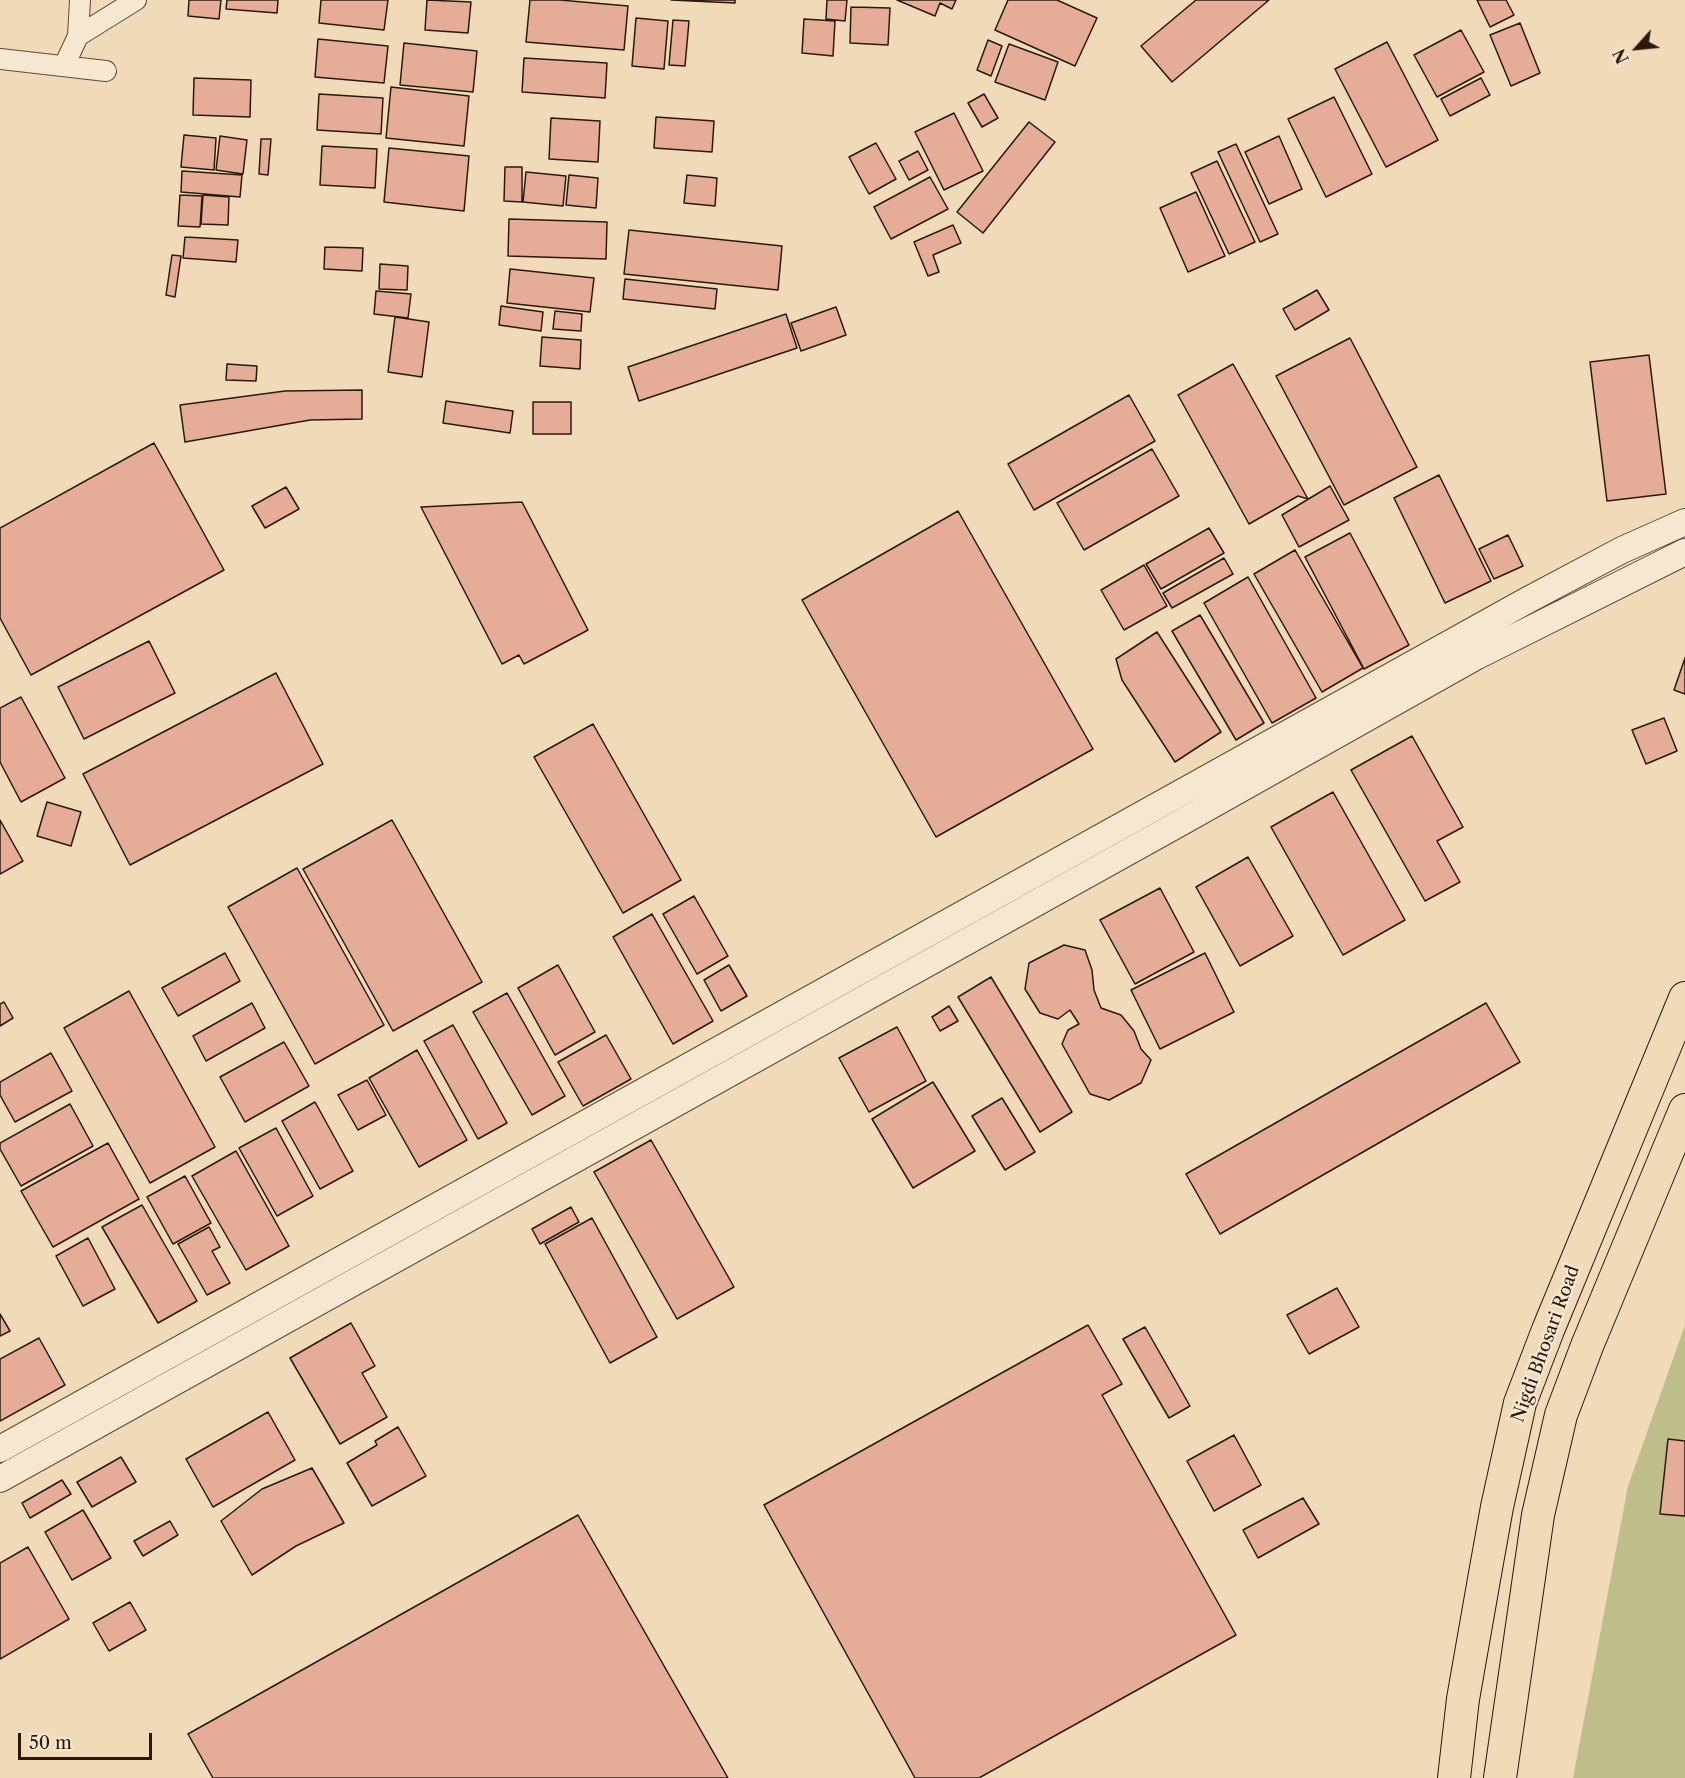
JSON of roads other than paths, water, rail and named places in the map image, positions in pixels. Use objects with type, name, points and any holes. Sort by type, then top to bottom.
[{"type":"main road","name":"Nigdi Bhosari Road","points":[[1454,1778],[1463,1699],[1497,1507],[1520,1402],[1685,998]]},
{"type":"main road","points":[[1500,1778],[1539,1515],[1561,1415],[1587,1346],[1685,1110]]},
{"type":"street","points":[[64,66],[78,36],[80,0]]},
{"type":"street","points":[[78,36],[136,0]]},
{"type":"street","points":[[0,58],[106,71]]},
{"type":"street","points":[[0,1449],[1516,607],[1622,550],[1685,522]]},
{"type":"street","points":[[0,1479],[1476,656],[1685,552]]}]
